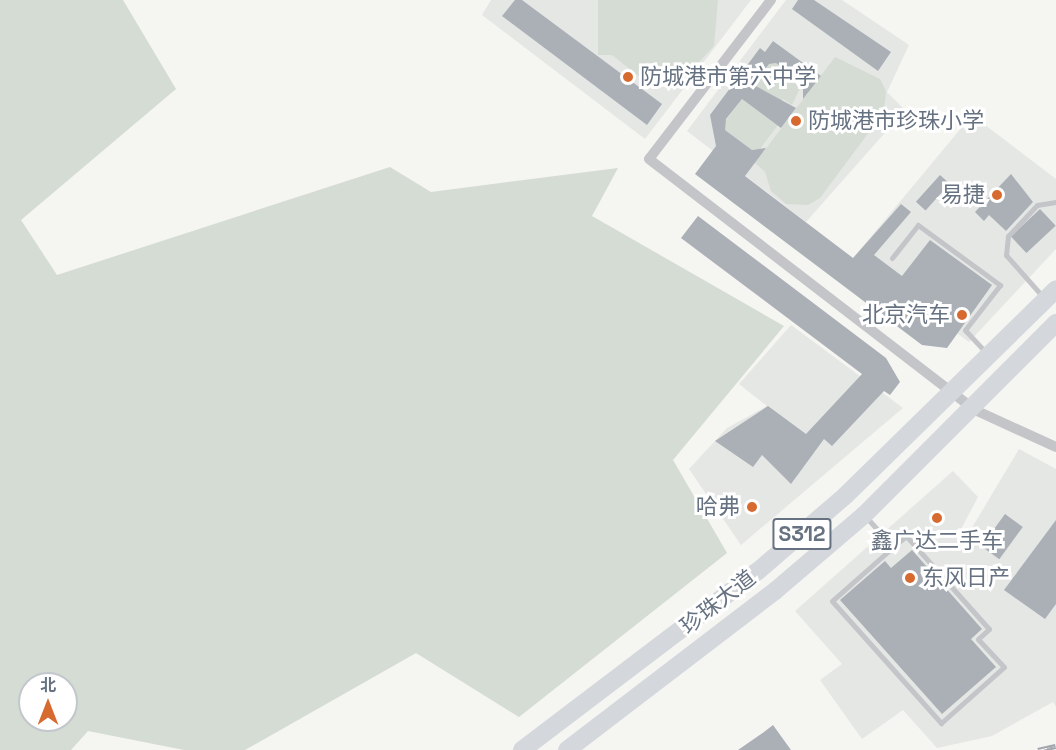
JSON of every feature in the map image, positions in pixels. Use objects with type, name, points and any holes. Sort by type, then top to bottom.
[{"type":"main road","name":"珍珠大道","points":[[522,750],[758,571],[955,393],[1051,295]]},
{"type":"main road","name":"珍珠大道","points":[[567,750],[775,591],[864,515],[975,410],[1056,323]]},
{"type":"street","points":[[771,0],[649,159],[975,410],[1056,447]]},
{"type":"lane","points":[[1051,295],[1006,255],[1008,236],[1037,205],[1056,202]]},
{"type":"lane","points":[[892,258],[918,225],[1000,285],[965,330],[990,357]]},
{"type":"lane","points":[[864,515],[893,547]]},
{"type":"lane","points":[[906,536],[989,629],[978,639],[1004,667],[941,723],[832,601],[893,547],[906,536]]},
{"type":"shaded area","points":[[0,0],[123,0],[176,89],[21,220],[57,275],[390,167],[431,192],[618,168],[592,216],[784,326],[673,460],[727,553],[519,717],[416,653],[245,750],[184,750],[88,731],[71,750],[0,750]]},
{"type":"shaded area","name":"防城港市第六中学","points":[[491,0],[751,0],[645,139],[482,15]]},
{"type":"shaded area","points":[[598,0],[718,0],[714,46],[688,74],[670,80],[641,78],[612,55],[598,55]]},
{"type":"shaded area","name":"防城港市珍珠小学","points":[[786,0],[842,0],[909,45],[887,92],[905,110],[806,222],[687,131]]},
{"type":"shaded area","points":[[835,57],[880,79],[886,91],[884,112],[820,198],[808,205],[786,204],[771,191],[765,172],[755,163]]},
{"type":"shaded area","points":[[776,63],[803,82],[792,105],[783,99],[780,104],[756,87],[769,64]]},
{"type":"shaded area","points":[[742,99],[778,125],[760,149],[752,150],[725,130],[724,123]]},
{"type":"shaded area","points":[[972,115],[1056,179],[1056,249],[969,342],[854,257]]},
{"type":"shaded area","points":[[791,325],[903,408],[741,545],[689,469],[727,428],[767,406],[739,384]]},
{"type":"shaded area","name":"东风日产","points":[[1019,449],[1056,469],[1056,707],[1053,702],[992,736],[937,748],[903,710],[862,739],[820,680],[842,664],[795,611],[953,471],[978,497],[960,531],[970,544],[970,531]]},
{"type":"building","points":[[515,0],[522,0],[662,104],[647,125],[502,16]]},
{"type":"building","points":[[798,0],[814,0],[891,52],[878,71],[792,9]]},
{"type":"building","points":[[773,41],[821,76],[803,99],[803,82],[776,63],[769,64],[754,85],[796,108],[781,128],[742,99],[726,119],[725,130],[752,150],[766,148],[745,176],[853,258],[901,204],[911,212],[874,255],[902,276],[930,240],[992,285],[947,348],[922,345],[695,174],[716,146],[710,115],[760,48],[765,52]]},
{"type":"building","points":[[1011,174],[1033,202],[1006,231],[989,215],[984,221],[975,212]]},
{"type":"building","points":[[940,175],[950,184],[926,210],[916,202]]},
{"type":"building","points":[[1040,209],[1056,226],[1026,253],[1011,236]]},
{"type":"building","points":[[698,216],[886,358],[900,382],[890,395],[884,391],[832,446],[824,439],[791,484],[762,455],[753,467],[715,441],[768,406],[806,434],[862,374],[681,238]]},
{"type":"building","points":[[1005,514],[1023,527],[999,559],[981,546]]},
{"type":"building","points":[[1056,520],[1056,604],[1045,619],[1004,590]]},
{"type":"building","points":[[912,550],[982,629],[971,639],[996,667],[942,714],[840,600],[885,561],[891,568]]},
{"type":"building","points":[[773,725],[791,750],[738,750],[764,732]]},
{"type":"railway","points":[[1038,750],[1056,746]]},
{"type":"place","name":"防城港市第六中学","points":[[628,77]]},
{"type":"place","name":"防城港市珍珠小学","points":[[796,121]]},
{"type":"place","name":"易捷","points":[[997,195]]},
{"type":"place","name":"北京汽车","points":[[962,315]]},
{"type":"place","name":"哈弗","points":[[752,507]]},
{"type":"place","name":"鑫广达二手车","points":[[937,518]]},
{"type":"place","name":"东风日产","points":[[910,578]]}]
